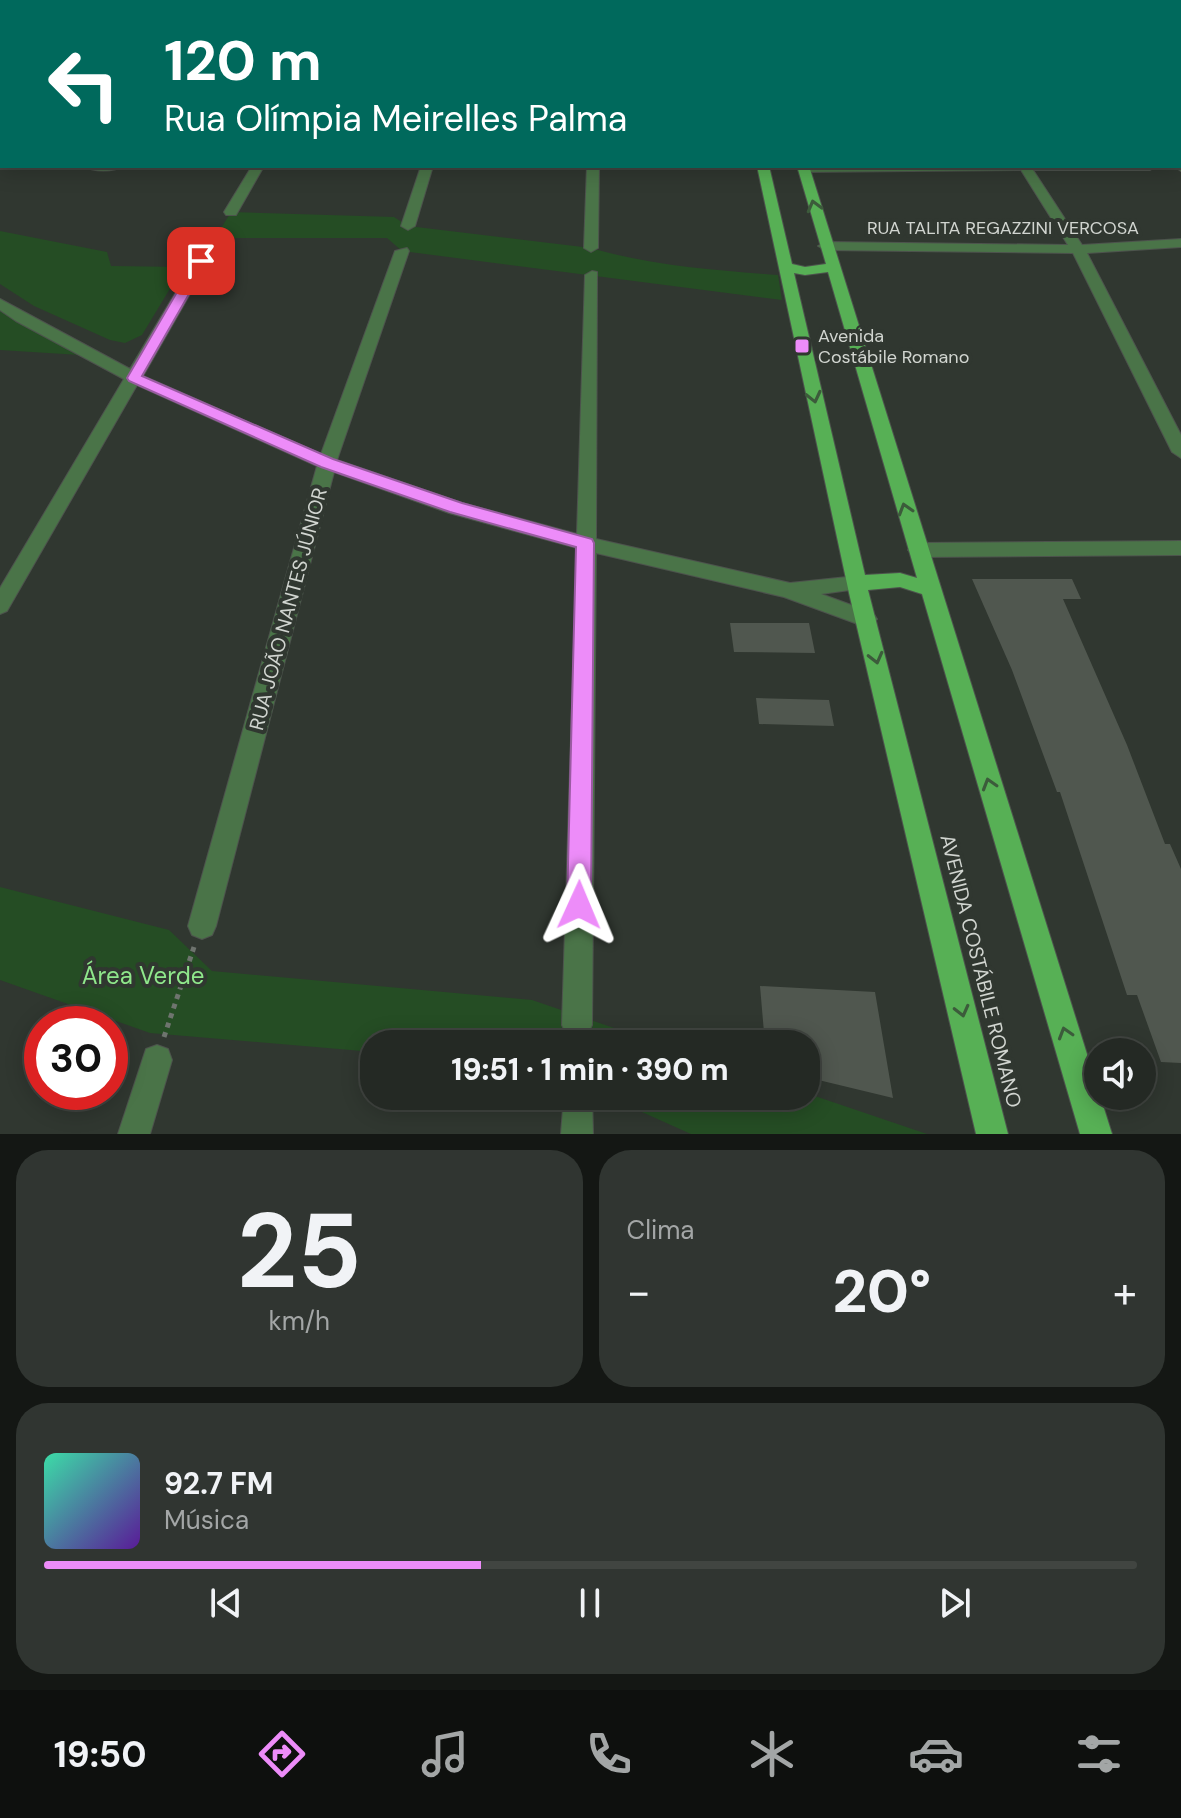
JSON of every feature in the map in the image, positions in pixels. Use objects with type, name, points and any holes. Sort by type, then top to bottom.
[{"type":"main road","name":"AVENIDA COSTÁBILE ROMANO","points":[[763,168],[857,583],[992,1134]]},
{"type":"main road","points":[[803,168],[1096,1134]]},
{"type":"main road","points":[[785,266],[805,271],[828,256]]},
{"type":"main road","points":[[857,583],[886,579],[931,589]]},
{"type":"street","points":[[231,212],[257,168]]},
{"type":"street","points":[[408,226],[426,168]]},
{"type":"street","points":[[591,248],[593,168]]},
{"type":"street","points":[[968,168],[1067,168]]},
{"type":"street","points":[[1026,169],[1078,249],[1181,452]]},
{"type":"street","points":[[0,606],[215,238]]},
{"type":"street","name":"RUA TALITA REGAZZINI VERCOSA","points":[[828,256],[1181,243]]},
{"type":"street","name":"RUA JOÃO NANTES JÚNIOR","points":[[202,926],[327,463],[402,251]]},
{"type":"street","points":[[577,1025],[592,275]]},
{"type":"street","points":[[0,303],[21,318],[134,378],[327,463],[456,508],[585,543],[788,590],[866,619]]},
{"type":"street","points":[[918,550],[1181,548]]},
{"type":"street","points":[[788,590],[857,583]]},
{"type":"street","points":[[134,1134],[157,1060]]},
{"type":"street","points":[[577,1134],[578,1110]]},
{"type":"path","points":[[157,1060],[202,926]]},
{"type":"green space","points":[[231,212],[394,217],[408,226],[591,248],[684,266],[778,275],[782,300],[402,251],[387,238],[215,238]]},
{"type":"green space","points":[[0,231],[107,252],[111,266],[183,267],[142,335],[125,343],[110,340],[34,306],[0,284]]},
{"type":"green space","points":[[0,303],[80,355],[0,350]]},
{"type":"green space","name":"Área Verde","points":[[0,887],[169,930],[212,971],[532,1000],[620,1030],[360,1030],[360,1051],[150,1033],[128,1025],[128,1006],[74,1006],[0,980]]},
{"type":"green space","points":[[820,1098],[927,1134],[691,1134],[637,1110],[820,1110]]},
{"type":"building","points":[[972,579],[1072,579],[1081,599],[1063,599],[1127,745],[1165,844],[1170,844],[1181,869],[1181,1063],[1161,1062],[1156,1038],[1152,1038],[1137,995],[1127,995],[1060,792],[1057,792],[1012,670]]},
{"type":"building","points":[[730,623],[809,623],[815,653],[734,652]]},
{"type":"building","points":[[756,698],[829,700],[834,726],[759,724]]},
{"type":"building","points":[[760,986],[875,992],[893,1098],[820,1080],[820,1030],[764,1030]]},
{"type":"place","name":"Avenida Costábile Romano","points":[[802,346]]},
{"type":"route","points":[[201,261],[134,378],[327,463],[456,508],[585,543],[579,905]]}]
